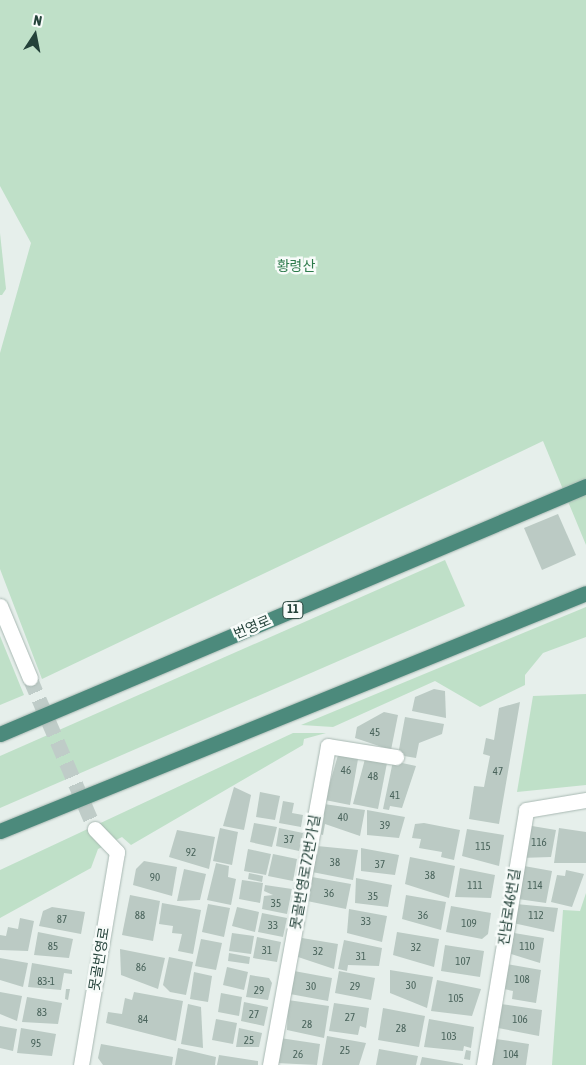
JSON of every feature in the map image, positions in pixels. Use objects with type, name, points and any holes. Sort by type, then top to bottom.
[{"type":"highway","name":"번영로","points":[[0,734],[586,486]]},
{"type":"highway","points":[[0,831],[586,592]]},
{"type":"street","points":[[0,606],[30,678]]},
{"type":"street","name":"못골번영로72번가길","points":[[270,1065],[328,746],[396,757]]},
{"type":"street","name":"진남로46번길","points":[[484,1065],[526,810],[586,800]]},
{"type":"street","name":"못골번영로","points":[[82,1065],[117,852],[95,829]]},
{"type":"green space","name":"황령산","points":[[0,0],[586,0],[586,545],[543,441],[42,679],[0,569],[0,353],[31,243],[0,186]]},
{"type":"green space","points":[[0,233],[6,289],[2,295],[0,295]]},
{"type":"green space","points":[[445,560],[465,606],[0,808],[0,756]]},
{"type":"green space","points":[[586,607],[586,637],[543,653],[525,675],[525,685],[480,707],[435,681],[333,727],[301,725]]},
{"type":"green space","points":[[0,636],[24,695],[0,705]]},
{"type":"green space","points":[[586,694],[586,785],[517,792],[533,696]]},
{"type":"green space","points":[[293,733],[326,733],[304,739],[303,745],[131,845],[122,837],[98,849],[91,868],[0,918],[0,870]]},
{"type":"green space","points":[[586,893],[586,1065],[552,1065],[563,910],[580,911]]},
{"type":"building","points":[[558,514],[576,555],[542,570],[524,528]]},
{"type":"building","points":[[434,689],[445,691],[446,718],[412,711],[415,697]]},
{"type":"building","points":[[520,702],[499,824],[469,819],[474,786],[484,787],[490,756],[483,754],[486,738],[494,740],[499,708]]},
{"type":"building","points":[[384,712],[398,715],[391,750],[355,738],[357,727]]},
{"type":"building","points":[[405,717],[444,724],[442,734],[419,743],[416,758],[398,755]]},
{"type":"building","points":[[338,755],[358,759],[350,805],[325,800]]},
{"type":"building","points":[[365,759],[387,763],[378,809],[353,804]]},
{"type":"building","points":[[393,761],[416,766],[402,808],[390,806],[389,810],[383,809]]},
{"type":"building","points":[[234,787],[251,795],[244,830],[223,826]]},
{"type":"building","points":[[260,792],[280,796],[275,820],[256,817]]},
{"type":"building","points":[[283,801],[294,803],[292,813],[303,815],[301,827],[279,823]]},
{"type":"building","points":[[324,804],[365,810],[360,836],[325,824],[323,835],[319,834]]},
{"type":"building","points":[[367,810],[405,817],[399,838],[367,835]]},
{"type":"building","points":[[254,823],[277,827],[272,847],[250,842]]},
{"type":"building","points":[[424,823],[460,830],[454,860],[441,857],[442,852],[419,848],[421,839],[412,838],[415,824]]},
{"type":"building","points":[[526,825],[556,830],[551,857],[520,858]]},
{"type":"building","points":[[220,828],[238,832],[232,865],[213,861]]},
{"type":"building","points":[[279,828],[303,833],[299,851],[276,846]]},
{"type":"building","points":[[559,828],[586,832],[586,863],[554,863]]},
{"type":"building","points":[[467,829],[504,835],[499,866],[462,856]]},
{"type":"building","points":[[177,830],[215,837],[209,869],[169,857]]},
{"type":"building","points":[[317,846],[358,850],[353,880],[312,872]]},
{"type":"building","points":[[361,848],[399,855],[395,875],[361,871]]},
{"type":"building","points":[[248,849],[271,854],[266,875],[244,871]]},
{"type":"building","points":[[273,854],[297,859],[293,881],[268,876]]},
{"type":"building","points":[[410,857],[455,866],[449,898],[405,884]]},
{"type":"building","points":[[144,861],[177,867],[172,896],[133,885],[136,869]]},
{"type":"building","points":[[216,863],[229,866],[228,877],[236,879],[231,905],[207,900]]},
{"type":"building","points":[[524,866],[552,871],[546,903],[518,899]]},
{"type":"building","points":[[460,868],[495,875],[491,898],[455,897]]},
{"type":"building","points":[[184,869],[206,874],[200,900],[177,901]]},
{"type":"building","points":[[566,870],[584,874],[572,907],[551,902],[557,875],[565,876]]},
{"type":"building","points":[[249,873],[263,876],[262,882],[248,879]]},
{"type":"building","points":[[312,877],[351,884],[346,909],[307,901]]},
{"type":"building","points":[[356,878],[392,885],[388,907],[355,903]]},
{"type":"building","points":[[242,880],[263,883],[260,903],[239,899]]},
{"type":"building","points":[[265,885],[292,889],[287,914],[262,909],[264,896],[273,895],[264,891]]},
{"type":"building","points":[[130,895],[160,901],[153,941],[122,935]]},
{"type":"building","points":[[406,895],[446,902],[441,930],[402,919]]},
{"type":"building","points":[[162,903],[201,910],[193,954],[178,951],[182,934],[172,933],[173,926],[159,924]]},
{"type":"building","points":[[208,904],[230,908],[224,937],[202,932]]},
{"type":"building","points":[[516,904],[558,908],[554,932],[513,923]]},
{"type":"building","points":[[451,906],[491,913],[488,934],[482,939],[446,932]]},
{"type":"building","points":[[52,907],[85,912],[81,934],[39,926],[43,911]]},
{"type":"building","points":[[237,907],[259,912],[255,932],[232,926]]},
{"type":"building","points":[[349,909],[387,916],[382,942],[347,933]]},
{"type":"building","points":[[262,913],[287,918],[283,937],[258,932]]},
{"type":"building","points":[[20,918],[34,921],[28,951],[0,950],[0,935],[6,936],[8,927],[18,929]]},
{"type":"building","points":[[38,932],[73,939],[69,958],[34,955]]},
{"type":"building","points":[[397,932],[439,939],[434,967],[393,955]]},
{"type":"building","points":[[232,933],[254,936],[251,954],[229,951]]},
{"type":"building","points":[[514,933],[544,938],[540,963],[511,954]]},
{"type":"building","points":[[257,937],[281,942],[277,962],[253,958]]},
{"type":"building","points":[[302,938],[338,944],[334,969],[298,957]]},
{"type":"building","points":[[201,939],[222,943],[216,970],[195,966]]},
{"type":"building","points":[[344,940],[382,948],[379,966],[348,965],[347,971],[338,969]]},
{"type":"building","points":[[445,945],[484,951],[480,977],[441,971]]},
{"type":"building","points":[[120,949],[165,958],[158,989],[121,975]]},
{"type":"building","points":[[229,953],[250,957],[249,964],[228,961]]},
{"type":"building","points":[[169,957],[193,962],[186,995],[170,992],[163,985]]},
{"type":"building","points":[[0,958],[28,963],[23,987],[0,980]]},
{"type":"building","points":[[32,963],[72,970],[72,974],[64,973],[61,990],[28,987]]},
{"type":"building","points":[[507,964],[541,970],[536,1003],[512,999],[513,991],[504,989]]},
{"type":"building","points":[[227,967],[248,972],[244,990],[223,985]]},
{"type":"building","points":[[390,970],[433,977],[427,1008],[390,993]]},
{"type":"building","points":[[294,971],[332,978],[328,1001],[290,994]]},
{"type":"building","points":[[339,971],[375,978],[371,1000],[335,993]]},
{"type":"building","points":[[194,972],[212,976],[208,1002],[190,999]]},
{"type":"building","points":[[250,975],[269,978],[272,983],[268,1000],[246,997]]},
{"type":"building","points":[[437,980],[481,989],[472,1016],[431,1011]]},
{"type":"building","points":[[66,989],[70,989],[68,1000],[65,999]]},
{"type":"building","points":[[0,992],[22,996],[17,1021],[0,1014]]},
{"type":"building","points":[[134,992],[183,1001],[176,1041],[106,1023],[108,1012],[122,1014],[125,998],[132,1000]]},
{"type":"building","points":[[221,993],[242,997],[239,1016],[218,1012]]},
{"type":"building","points":[[27,997],[62,1003],[58,1024],[22,1022]]},
{"type":"building","points":[[288,1000],[329,1006],[324,1038],[287,1030]]},
{"type":"building","points":[[244,1002],[268,1007],[264,1026],[241,1021]]},
{"type":"building","points":[[334,1003],[369,1008],[366,1028],[360,1026],[358,1035],[329,1031]]},
{"type":"building","points":[[188,1004],[201,1007],[203,1048],[181,1044]]},
{"type":"building","points":[[501,1004],[542,1010],[539,1036],[498,1028]]},
{"type":"building","points":[[383,1008],[425,1016],[419,1047],[378,1040]]},
{"type":"building","points":[[216,1019],[237,1023],[233,1044],[212,1040]]},
{"type":"building","points":[[429,1019],[474,1027],[471,1048],[464,1046],[463,1051],[424,1047]]},
{"type":"building","points":[[0,1026],[17,1029],[13,1051],[0,1048]]},
{"type":"building","points":[[21,1028],[56,1034],[52,1056],[17,1053]]},
{"type":"building","points":[[239,1028],[262,1033],[259,1047],[236,1047]]},
{"type":"building","points":[[327,1036],[366,1043],[359,1065],[322,1065]]},
{"type":"building","points":[[280,1038],[320,1044],[317,1065],[276,1063]]},
{"type":"building","points":[[496,1039],[529,1044],[526,1065],[492,1065]]},
{"type":"building","points":[[101,1044],[173,1057],[172,1065],[103,1065],[98,1058]]},
{"type":"building","points":[[178,1048],[216,1057],[215,1065],[175,1065]]},
{"type":"building","points":[[379,1049],[418,1056],[416,1065],[376,1065]]},
{"type":"building","points":[[466,1050],[471,1051],[470,1060],[464,1059]]},
{"type":"building","points":[[219,1055],[258,1061],[258,1065],[217,1065]]},
{"type":"building","points":[[422,1057],[463,1064],[463,1065],[420,1065]]},
{"type":"tunnel","points":[[30,678],[95,829]]}]
